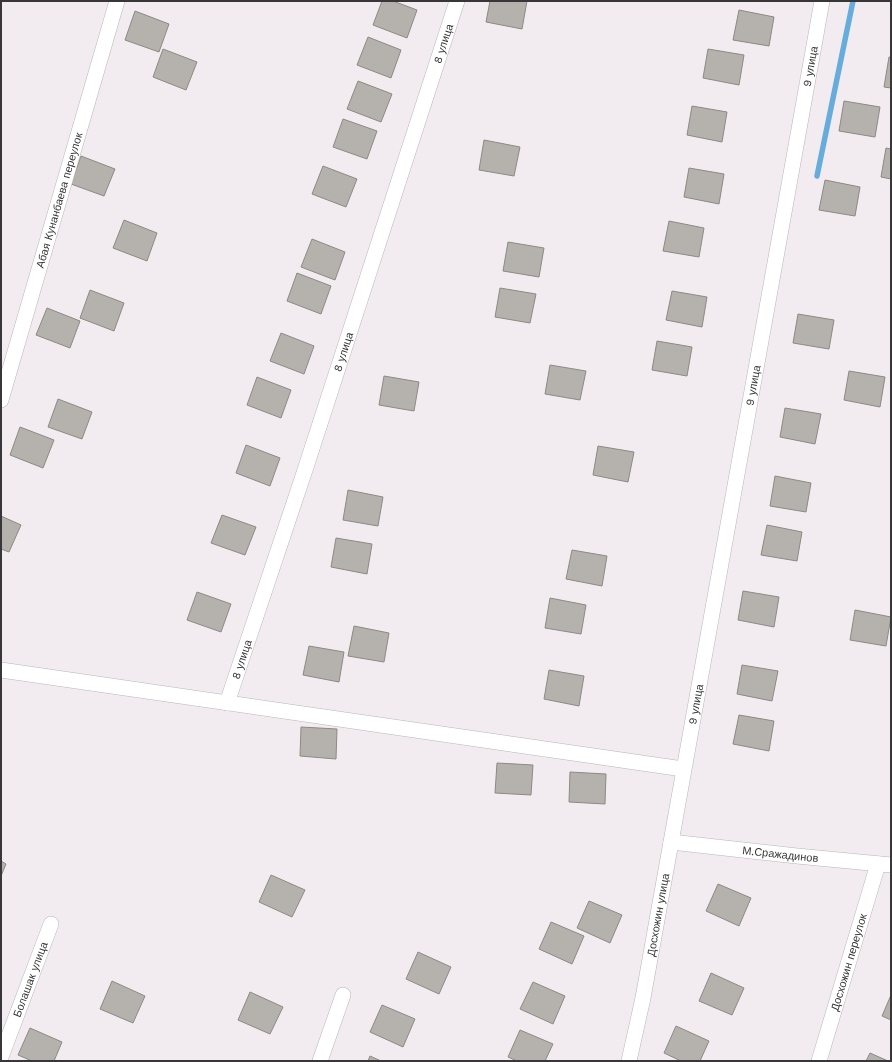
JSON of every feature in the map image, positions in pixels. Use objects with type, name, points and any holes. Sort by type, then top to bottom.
[{"type":"street","name":"Абая Кунанбаева переулок","points":[[1,400],[117,1]]},
{"type":"street","name":"8 улица","points":[[227,703],[308,463],[457,1]]},
{"type":"street","name":"9 улица","points":[[683,769],[822,1]]},
{"type":"street","points":[[1,670],[683,769]]},
{"type":"street","name":"Досхожин улица","points":[[629,1061],[643,998],[683,769]]},
{"type":"street","name":"М.Сражадинов","points":[[671,842],[885,864]]},
{"type":"street","name":"Досхожин переулок","points":[[819,1061],[885,864]]},
{"type":"street","name":"Болашак улица","points":[[1,1057],[51,924]]},
{"type":"street","points":[[320,1061],[343,995]]},
{"type":"building","points":[[382,1],[393,1],[417,10],[407,38],[373,25]]},
{"type":"building","points":[[490,1],[527,1],[522,29],[486,22]]},
{"type":"building","points":[[739,10],[774,17],[769,46],[733,40]]},
{"type":"building","points":[[135,11],[169,24],[159,52],[125,40]]},
{"type":"building","points":[[368,37],[401,50],[391,78],[357,65]]},
{"type":"building","points":[[163,49],[197,62],[186,90],[153,77]]},
{"type":"building","points":[[708,49],[744,55],[739,85],[703,78]]},
{"type":"building","points":[[889,57],[891,57],[891,88],[884,87]]},
{"type":"building","points":[[358,81],[392,94],[381,122],[347,109]]},
{"type":"building","points":[[844,101],[880,107],[875,137],[839,131]]},
{"type":"building","points":[[692,106],[727,112],[722,142],[687,135]]},
{"type":"building","points":[[343,119],[377,131],[367,159],[333,147]]},
{"type":"building","points":[[484,140],[520,147],[514,176],[479,170]]},
{"type":"building","points":[[886,148],[891,149],[891,179],[881,177]]},
{"type":"building","points":[[81,156],[115,169],[104,196],[71,184]]},
{"type":"building","points":[[323,166],[357,179],[346,207],[312,194]]},
{"type":"building","points":[[689,168],[724,174],[719,204],[684,197]]},
{"type":"building","points":[[825,180],[860,187],[855,216],[819,210]]},
{"type":"building","points":[[124,220],[157,233],[147,261],[113,248]]},
{"type":"building","points":[[669,221],[704,228],[699,257],[663,251]]},
{"type":"building","points":[[312,239],[345,252],[335,280],[301,267]]},
{"type":"building","points":[[508,242],[544,248],[539,277],[503,271]]},
{"type":"building","points":[[297,273],[331,286],[321,314],[287,301]]},
{"type":"building","points":[[500,288],[536,294],[530,323],[495,317]]},
{"type":"building","points":[[90,290],[124,303],[114,331],[80,318]]},
{"type":"building","points":[[672,291],[707,297],[702,327],[666,320]]},
{"type":"building","points":[[47,308],[80,321],[70,348],[36,335]]},
{"type":"building","points":[[798,314],[834,320],[829,349],[793,343]]},
{"type":"building","points":[[281,333],[314,346],[304,374],[270,361]]},
{"type":"building","points":[[657,341],[692,347],[687,376],[652,370]]},
{"type":"building","points":[[550,365],[586,371],[580,400],[545,394]]},
{"type":"building","points":[[849,371],[885,377],[880,407],[844,400]]},
{"type":"building","points":[[384,376],[419,382],[414,411],[379,405]]},
{"type":"building","points":[[257,377],[291,390],[281,418],[247,405]]},
{"type":"building","points":[[58,399],[92,412],[82,439],[48,427]]},
{"type":"building","points":[[785,408],[821,414],[815,444],[780,437]]},
{"type":"building","points":[[20,427],[54,440],[43,468],[10,455]]},
{"type":"building","points":[[246,445],[280,458],[270,486],[236,473]]},
{"type":"building","points":[[598,446],[634,452],[628,482],[593,475]]},
{"type":"building","points":[[775,476],[811,483],[806,512],[770,506]]},
{"type":"building","points":[[348,490],[383,497],[378,526],[343,520]]},
{"type":"building","points":[[222,515],[256,527],[245,555],[211,543]]},
{"type":"building","points":[[1,516],[21,525],[9,552],[1,549]]},
{"type":"building","points":[[767,525],[802,532],[797,561],[761,555]]},
{"type":"building","points":[[336,538],[372,544],[367,574],[331,567]]},
{"type":"building","points":[[572,550],[607,556],[602,586],[566,579]]},
{"type":"building","points":[[743,591],[779,597],[774,627],[738,620]]},
{"type":"building","points":[[197,592],[231,604],[221,632],[187,620]]},
{"type":"building","points":[[550,598],[586,605],[581,634],[545,628]]},
{"type":"building","points":[[855,610],[891,617],[886,646],[850,640]]},
{"type":"building","points":[[354,626],[389,633],[384,662],[348,656]]},
{"type":"building","points":[[309,646],[344,652],[339,682],[303,675]]},
{"type":"building","points":[[742,665],[778,671],[772,701],[737,694]]},
{"type":"building","points":[[549,670],[584,676],[579,706],[544,699]]},
{"type":"building","points":[[739,715],[774,721],[769,751],[733,744]]},
{"type":"building","points":[[301,727],[337,729],[336,759],[300,756]]},
{"type":"building","points":[[497,763],[533,765],[531,795],[495,793]]},
{"type":"building","points":[[570,772],[606,774],[605,804],[569,802]]},
{"type":"building","points":[[1,861],[6,864],[1,876]]},
{"type":"building","points":[[271,875],[305,890],[292,917],[259,902]]},
{"type":"building","points":[[718,884],[751,898],[739,926],[706,911]]},
{"type":"building","points":[[589,901],[622,915],[610,943],[577,928]]},
{"type":"building","points":[[551,922],[584,936],[572,964],[539,949]]},
{"type":"building","points":[[418,952],[451,967],[439,994],[406,979]]},
{"type":"building","points":[[711,973],[744,988],[732,1015],[699,1001]]},
{"type":"building","points":[[112,981],[145,996],[133,1023],[100,1009]]},
{"type":"building","points":[[533,982],[565,996],[553,1024],[520,1009]]},
{"type":"building","points":[[250,992],[283,1007],[270,1034],[238,1020]]},
{"type":"building","points":[[891,995],[891,1020],[882,1016]]},
{"type":"building","points":[[382,1005],[415,1019],[403,1047],[370,1032]]},
{"type":"building","points":[[676,1026],[709,1041],[700,1061],[681,1061],[664,1053]]},
{"type":"building","points":[[30,1028],[62,1042],[54,1061],[32,1061],[18,1055]]},
{"type":"building","points":[[520,1030],[553,1044],[545,1061],[517,1061],[508,1057]]},
{"type":"building","points":[[870,1053],[888,1061],[866,1061]]},
{"type":"building","points":[[370,1056],[381,1061],[368,1061]]},
{"type":"waterway","points":[[817,176],[853,1]]}]
